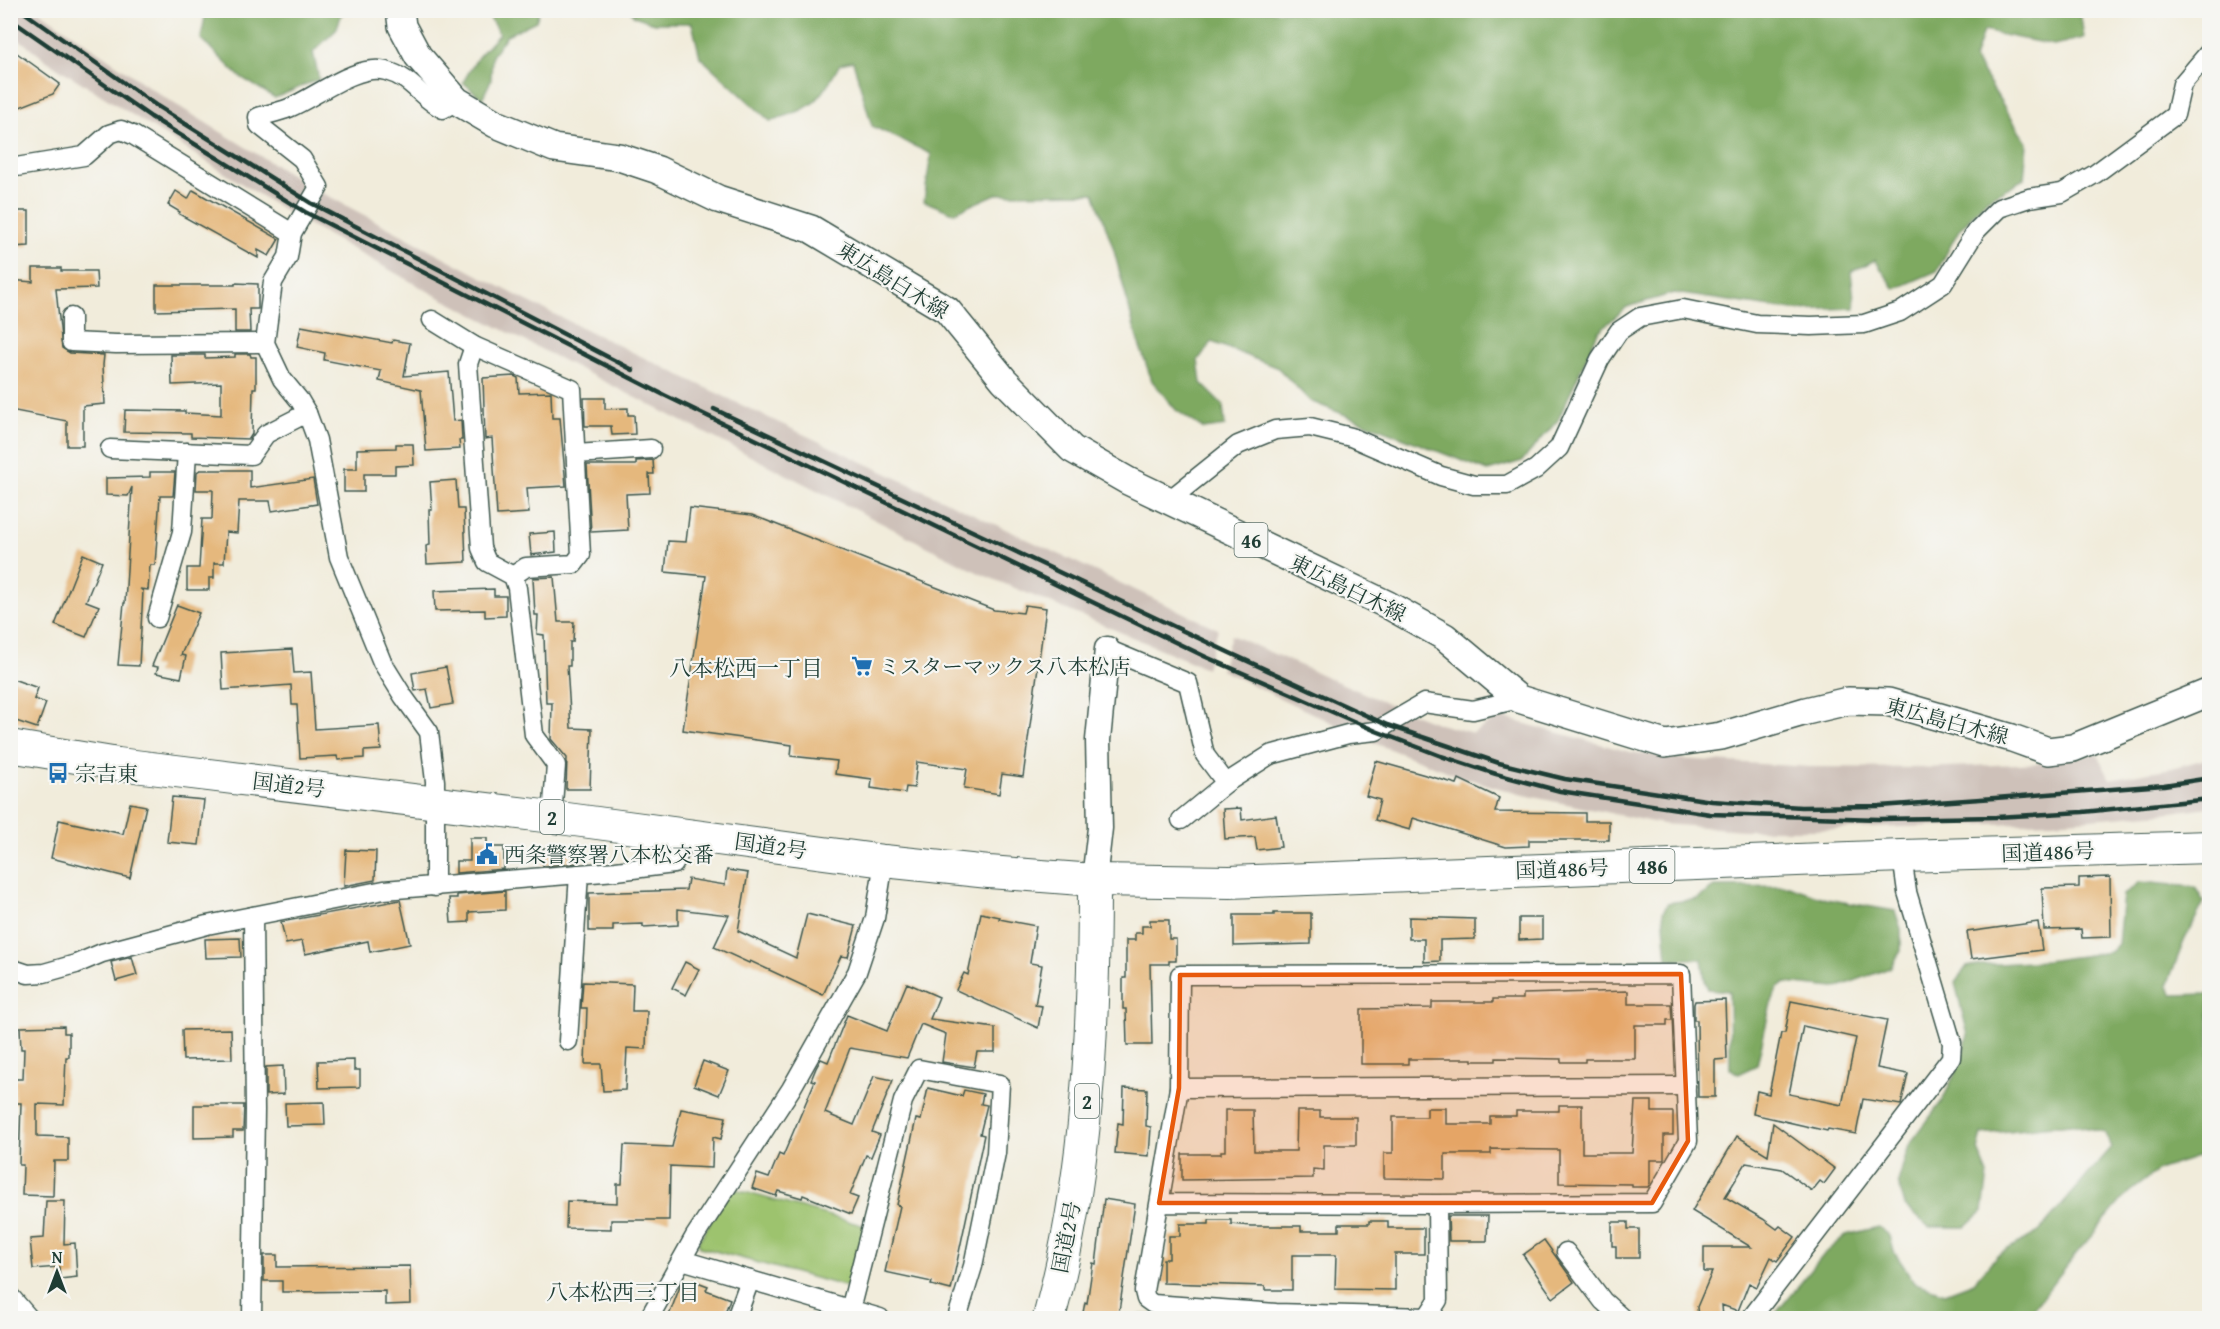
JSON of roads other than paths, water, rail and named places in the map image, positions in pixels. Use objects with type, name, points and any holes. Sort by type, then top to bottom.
[{"type":"highway","name":"国道2号","points":[[10,746],[118,764],[552,817],[884,861],[1094,880],[1093,1005],[1085,1123],[1073,1207],[1048,1318]]},
{"type":"highway","name":"国道486号","points":[[1094,880],[1230,882],[1902,856],[2210,847]]},
{"type":"main road","name":"東広島白木線","points":[[400,10],[402,26],[418,56],[457,101],[496,124],[554,148],[619,157],[658,170],[718,199],[811,229],[947,310],[1004,380],[1072,450],[1168,501],[1388,605],[1445,637],[1519,699],[1665,744],[1721,736],[1848,701],[1888,702],[2012,738],[2048,752],[2073,748],[2210,692]]},
{"type":"street","points":[[1168,501],[1238,445],[1275,430],[1310,427],[1351,437],[1441,476],[1474,485],[1507,485],[1536,469],[1559,448],[1600,359],[1619,331],[1640,317],[1683,309],[1757,324],[1811,326],[1864,324],[1900,312],[1943,284],[1976,231],[1999,208],[2029,198],[2062,193],[2095,174],[2175,115],[2182,84],[2210,51]]},
{"type":"street","points":[[435,887],[436,803],[429,732],[382,662],[339,558],[317,440],[307,413],[282,379],[266,343],[273,282],[288,257],[292,232],[319,186],[302,159],[259,124],[258,117],[288,108],[361,71],[385,71],[413,83],[429,102],[443,109],[457,101]]},
{"type":"street","points":[[10,168],[84,156],[109,134],[121,130],[133,135],[292,232]]},
{"type":"street","points":[[71,316],[71,342],[266,343]]},
{"type":"street","points":[[432,320],[474,346],[572,389],[581,555],[574,564],[526,567],[513,576]]},
{"type":"street","points":[[474,346],[468,364],[481,548],[487,562],[513,576],[518,588],[534,735],[556,765],[552,817]]},
{"type":"street","points":[[110,449],[251,455],[266,434],[307,413]]},
{"type":"street","points":[[576,454],[651,450]]},
{"type":"street","points":[[157,618],[182,532],[187,452]]},
{"type":"street","points":[[1094,880],[1100,828],[1098,740],[1107,649],[1188,683],[1205,755],[1226,783]]},
{"type":"street","points":[[1181,820],[1226,783],[1270,755],[1348,734],[1376,731],[1424,703],[1473,710],[1519,699]]},
{"type":"street","points":[[10,968],[28,974],[44,973],[76,964],[102,953],[207,925],[384,890],[674,864],[688,835]]},
{"type":"street","points":[[1750,1318],[1951,1058],[1952,1043],[1907,892],[1902,856]]},
{"type":"street","points":[[649,1318],[695,1236],[791,1089],[857,972],[875,918],[884,861]]},
{"type":"street","points":[[568,1041],[579,874]]},
{"type":"street","points":[[252,1318],[255,1110],[253,916]]},
{"type":"street","points":[[1159,1203],[1652,1203],[1688,1141],[1681,974],[1180,975],[1179,1088],[1159,1203],[1144,1292],[1146,1299],[1153,1304],[1277,1317],[1427,1317],[1438,1300],[1437,1204]]},
{"type":"street","points":[[849,1314],[903,1101],[919,1069],[1000,1084],[996,1153],[973,1266],[957,1318]]},
{"type":"street","points":[[1179,1088],[1686,1086]]},
{"type":"street","points":[[1566,1252],[1603,1301],[1622,1318]]},
{"type":"street","points":[[682,1260],[750,1280],[849,1314],[880,1318]]},
{"type":"street","points":[[736,1318],[750,1280]]},
{"type":"street","points":[[10,1296],[29,1318]]},
{"type":"railway","points":[[21,10],[157,106],[311,203],[633,370]]},
{"type":"railway","points":[[10,19],[151,117],[305,212],[664,395],[1206,657],[1376,731],[1441,756],[1560,791],[1710,814],[1879,819],[1996,817],[2083,812],[2210,799]]},
{"type":"railway","points":[[714,409],[1387,725],[1499,763],[1565,779],[1712,801],[1801,807],[1879,806],[1995,798],[2164,785],[2210,778]]},
{"type":"place","name":"ミスターマックス八本松店","points":[[862,666]]},
{"type":"place","name":"宗吉東","points":[[58,773]]},
{"type":"place","name":"西条警察署八本松交番","points":[[487,854]]},
{"type":"district","name":"八本松西一丁目","points":[[746,668]]},
{"type":"district","name":"八本松西三丁目","points":[[623,1292]]}]
